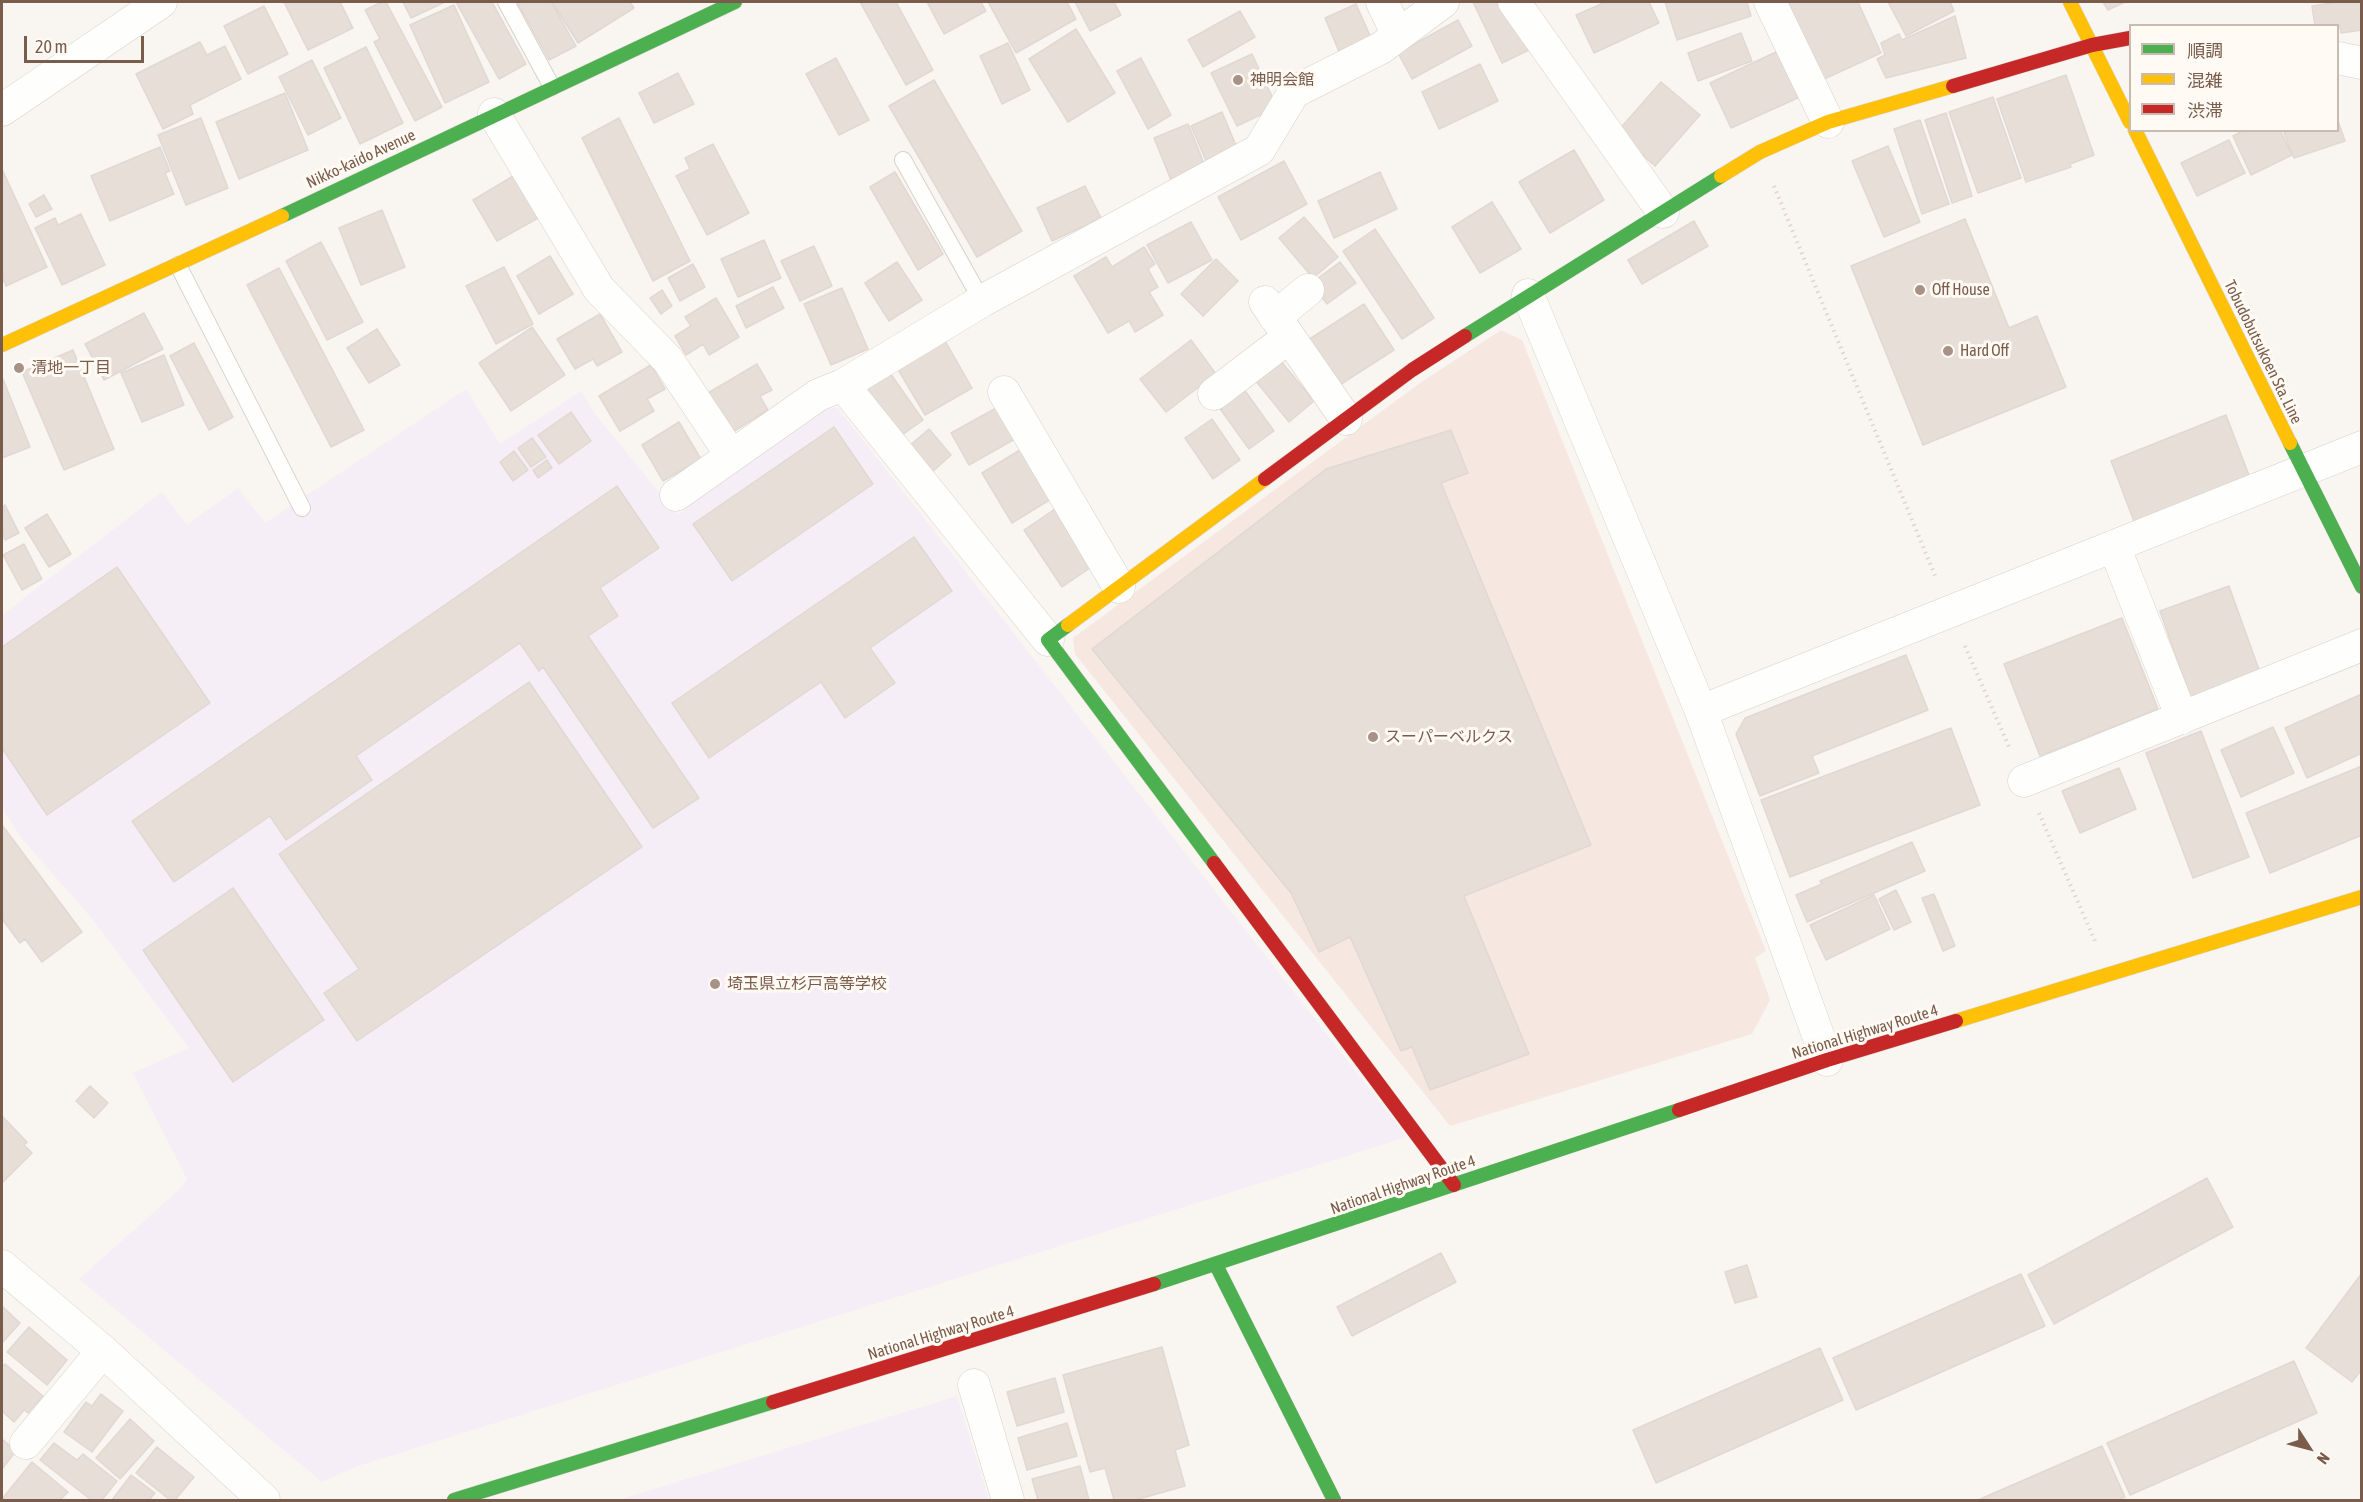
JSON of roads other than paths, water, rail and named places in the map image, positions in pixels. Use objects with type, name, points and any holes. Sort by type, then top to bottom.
[{"type":"main road","name":"Nikko-kaido Avenue","points":[[2,345],[178,265],[735,2]]},
{"type":"main road","points":[[2070,2],[2129,120]]},
{"type":"main road","points":[[1454,1185],[1048,640],[1412,370],[1528,295],[1760,152],[1828,122],[2092,45],[2129,38]]},
{"type":"main road","name":"Tobudobutsukoen Sta. Line","points":[[2135,132],[2361,587]]},
{"type":"main road","name":"National Highway Route 4","points":[[454,1500],[1216,1265],[1827,1060],[2361,897]]},
{"type":"main road","points":[[1216,1265],[1334,1500]]},
{"type":"street","points":[[2,110],[161,2]]},
{"type":"street","points":[[1382,2],[1398,35]]},
{"type":"street","points":[[675,495],[818,395],[843,385],[982,301],[1259,150],[1294,92],[1381,48],[1443,2]]},
{"type":"street","points":[[1770,2],[1828,122]]},
{"type":"street","points":[[1522,4],[1663,212]]},
{"type":"street","points":[[2339,58],[2361,63]]},
{"type":"street","points":[[494,114],[599,289],[668,360],[731,455]]},
{"type":"street","points":[[1214,394],[1276,319],[1308,290]]},
{"type":"street","points":[[1528,295],[1701,711],[1827,1060]]},
{"type":"street","points":[[1276,319],[1346,419]]},
{"type":"street","points":[[843,385],[1048,640]]},
{"type":"street","points":[[1004,392],[1119,587]]},
{"type":"street","points":[[1701,711],[2361,447]]},
{"type":"street","points":[[2114,546],[2182,718]]},
{"type":"street","points":[[2025,781],[2361,645]]},
{"type":"street","points":[[2,1266],[103,1352],[264,1500]]},
{"type":"street","points":[[26,1443],[103,1352]]},
{"type":"street","points":[[974,1384],[1008,1500]]},
{"type":"lane","points":[[506,2],[552,87]]},
{"type":"lane","points":[[903,160],[982,301]]},
{"type":"lane","points":[[178,265],[302,508]]},
{"type":"place","name":"神明会館","points":[[1238,80]]},
{"type":"place","name":"Off House","points":[[1920,290]]},
{"type":"place","name":"Hard Off","points":[[1948,351]]},
{"type":"place","name":"清地一丁目","points":[[19,368]]},
{"type":"place","name":"スーパーベルクス","points":[[1373,737]]},
{"type":"place","name":"埼玉県立杉戸高等学校","points":[[715,984]]}]
